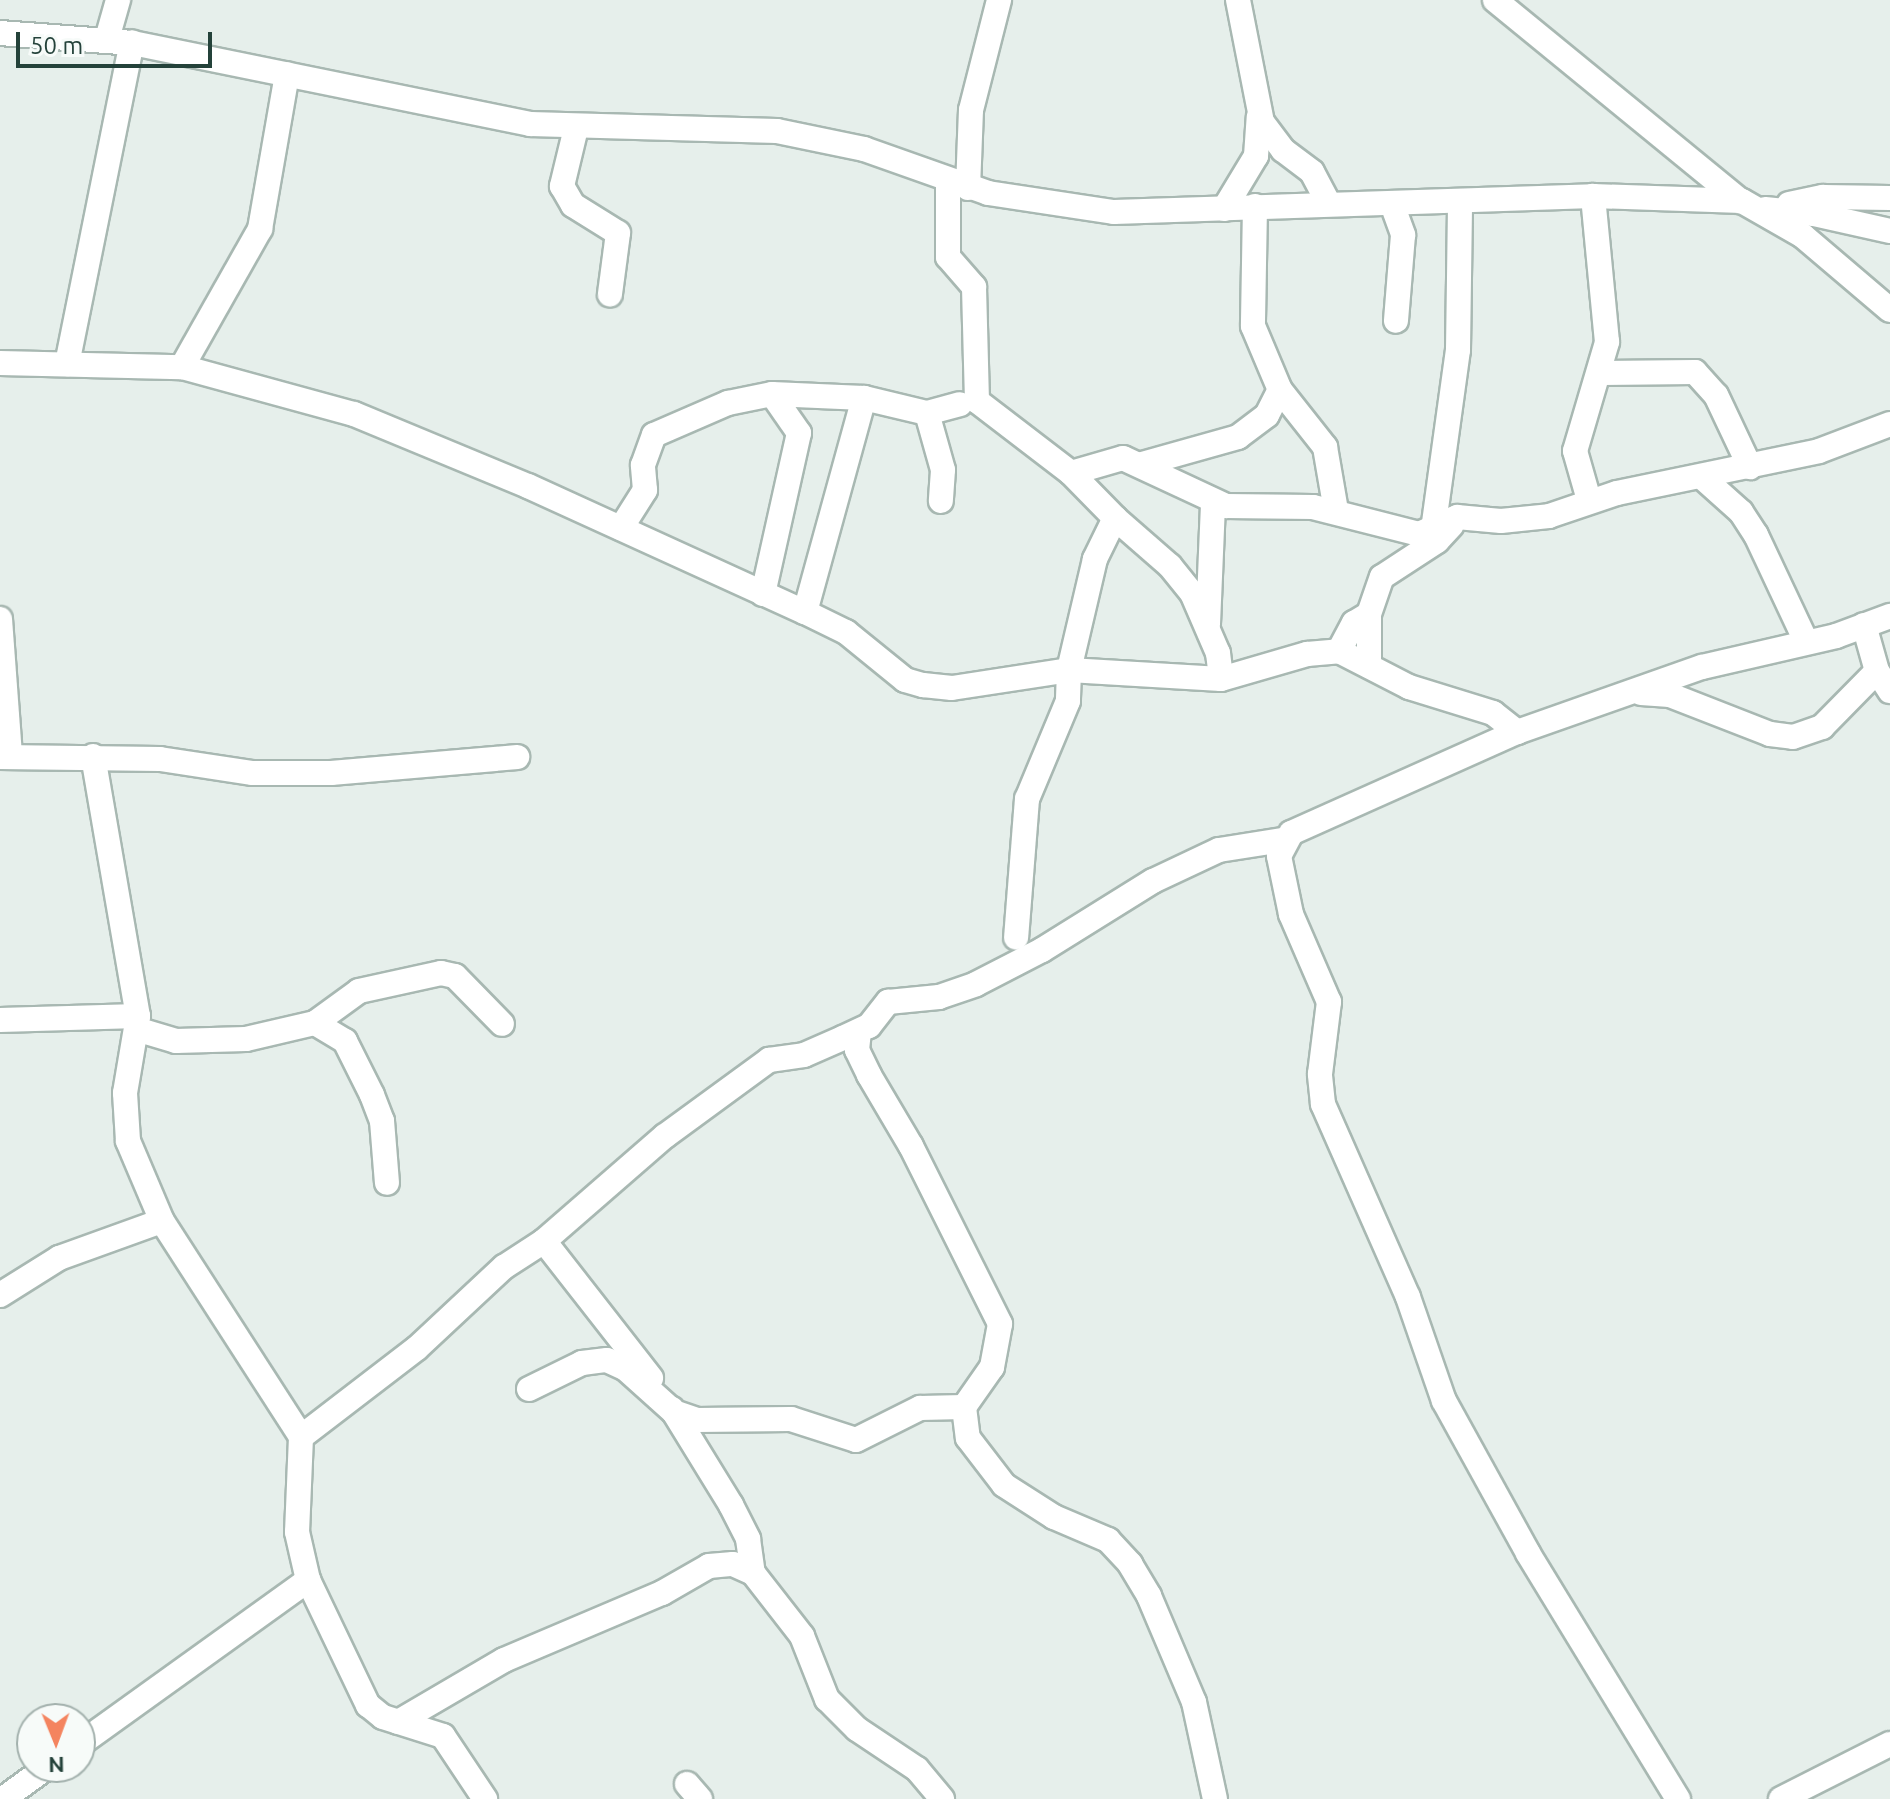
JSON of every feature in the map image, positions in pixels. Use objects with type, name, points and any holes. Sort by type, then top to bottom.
[{"type":"street","points":[[107,39],[118,0]]},
{"type":"street","points":[[999,0],[971,110],[948,257],[974,287],[977,401],[1071,473],[1183,580],[1208,625],[1221,679]]},
{"type":"street","points":[[1224,209],[1256,156],[1259,117],[1238,0]]},
{"type":"street","points":[[1495,0],[1752,205],[1890,310]]},
{"type":"street","points":[[0,33],[132,43],[502,119],[576,128],[777,131],[864,149],[958,184],[1114,212],[1593,196],[1752,205],[1837,217],[1890,231]]},
{"type":"street","points":[[67,364],[132,43]]},
{"type":"street","points":[[182,367],[260,229],[287,74]]},
{"type":"street","points":[[1259,117],[1283,150],[1312,172],[1329,204]]},
{"type":"street","points":[[576,128],[562,186],[573,205],[618,233],[610,294]]},
{"type":"street","points":[[1589,500],[1575,451],[1602,373],[1607,342],[1593,196]]},
{"type":"street","points":[[1752,205],[1823,197],[1890,198]]},
{"type":"street","points":[[1433,530],[1458,350],[1460,202]]},
{"type":"street","points":[[1392,204],[1403,235],[1396,321]]},
{"type":"street","points":[[1255,206],[1253,326],[1280,390],[1325,447],[1336,511]]},
{"type":"street","points":[[0,363],[182,367],[354,414],[621,528],[805,612],[846,632],[905,680],[923,685],[963,686],[1069,670],[1221,679],[1307,654],[1339,651],[1409,687],[1493,713],[1517,732]]},
{"type":"street","points":[[1602,373],[1695,372],[1716,395],[1750,467]]},
{"type":"street","points":[[1142,464],[1238,437],[1267,415],[1280,390]]},
{"type":"street","points":[[621,528],[645,490],[643,465],[654,435],[728,403],[772,394],[864,398],[927,413],[960,404]]},
{"type":"street","points":[[763,594],[799,433],[772,394]]},
{"type":"street","points":[[805,612],[864,398]]},
{"type":"street","points":[[927,413],[943,470],[941,501]]},
{"type":"street","points":[[1071,473],[1115,459],[1142,464],[1213,503],[1336,511],[1400,532],[1433,530],[1457,517],[1529,520],[1589,500],[1819,451],[1890,424]]},
{"type":"street","points":[[1703,478],[1741,512],[1756,535],[1805,639]]},
{"type":"street","points":[[1208,625],[1213,503]]},
{"type":"street","points":[[1369,665],[1369,614],[1382,577],[1437,541],[1457,517]]},
{"type":"street","points":[[1016,938],[1027,799],[1068,701],[1069,670],[1095,559],[1115,518]]},
{"type":"street","points":[[1339,651],[1354,623],[1369,614]]},
{"type":"street","points":[[301,1437],[417,1348],[504,1267],[544,1241],[723,1090],[777,1055],[804,1055],[859,1031],[888,1002],[939,997],[976,984],[1153,881],[1219,850],[1283,840],[1413,775],[1517,732],[1630,693],[1890,616]]},
{"type":"street","points":[[0,619],[5,756],[160,759],[253,773],[331,773],[517,757]]},
{"type":"street","points":[[1864,625],[1890,638]]},
{"type":"street","points":[[1630,693],[1670,695],[1770,734],[1793,737],[1822,727],[1884,681],[1864,625]]},
{"type":"street","points":[[93,756],[137,1022],[125,1124],[162,1221],[301,1437],[297,1532],[308,1580],[368,1705],[398,1722],[426,1727],[443,1736],[485,1799]]},
{"type":"street","points":[[1283,840],[1280,878],[1329,1002],[1322,1089],[1344,1158],[1408,1297],[1459,1430],[1678,1799]]},
{"type":"street","points":[[0,1020],[137,1022],[176,1041],[218,1042],[315,1023],[354,992],[441,973],[455,976],[502,1024]]},
{"type":"street","points":[[315,1023],[345,1041],[372,1095],[382,1121],[387,1183]]},
{"type":"street","points":[[859,1031],[857,1050],[869,1075],[911,1146],[1000,1324],[992,1367],[964,1407],[968,1438],[995,1478],[1054,1517],[1108,1540],[1140,1578],[1194,1702],[1215,1799]]},
{"type":"street","points":[[0,1295],[59,1258],[162,1221]]},
{"type":"street","points":[[544,1241],[562,1269],[626,1344],[674,1412],[743,1529],[753,1573],[802,1636],[827,1699],[857,1729],[917,1769],[942,1799]]},
{"type":"street","points":[[504,1267],[562,1269]]},
{"type":"street","points":[[529,1389],[582,1363],[607,1360],[626,1369],[674,1412],[707,1422],[791,1419],[856,1440],[920,1408],[964,1407]]},
{"type":"street","points":[[398,1722],[504,1660],[662,1593],[709,1566],[733,1564],[753,1573]]},
{"type":"street","points":[[96,1732],[308,1580]]},
{"type":"street","points":[[1781,1799],[1890,1744]]},
{"type":"street","points":[[3,1799],[25,1783]]}]
